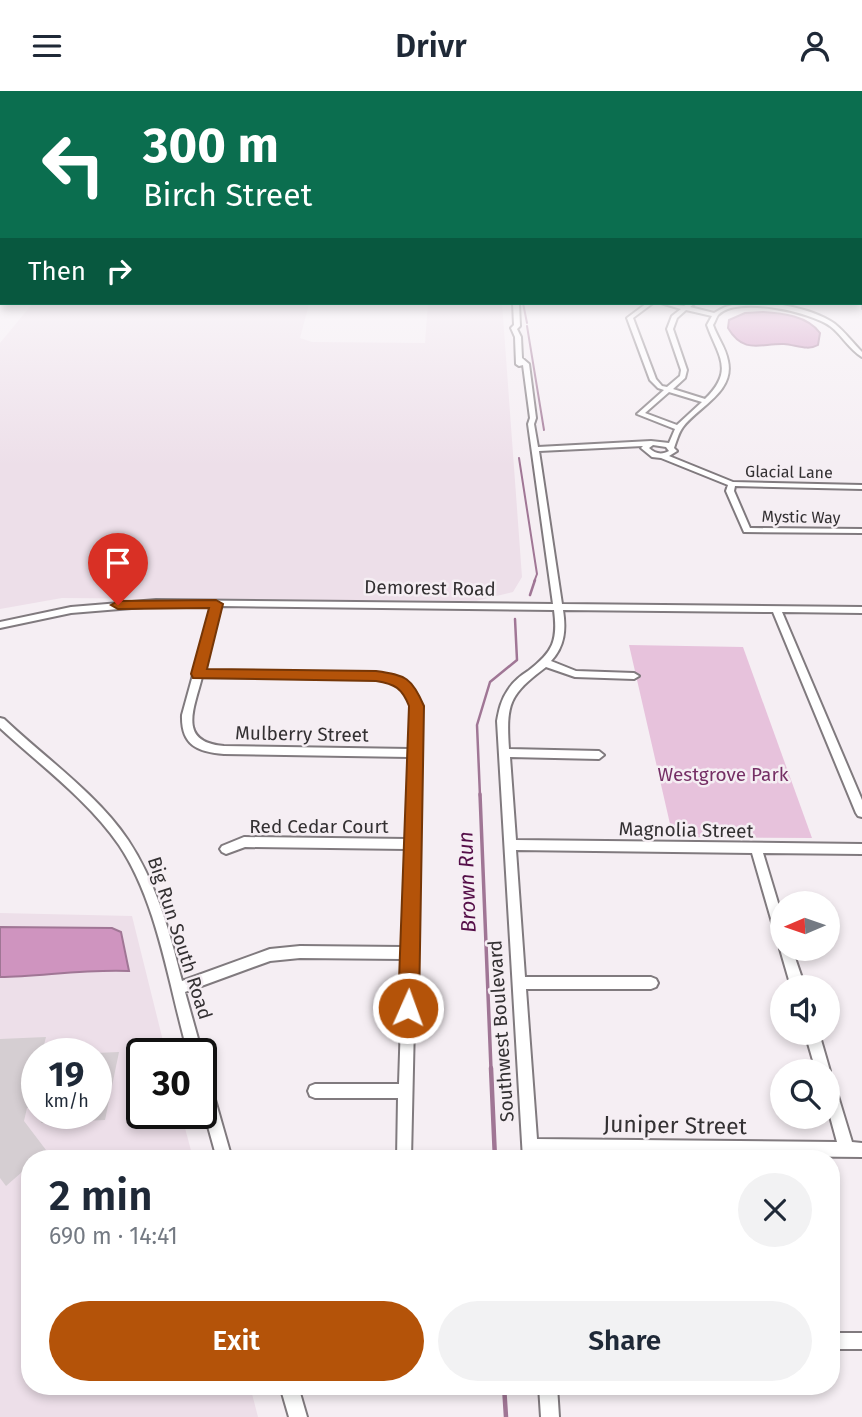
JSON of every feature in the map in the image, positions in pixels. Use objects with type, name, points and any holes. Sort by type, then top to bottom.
[{"type":"street","points":[[519,343],[526,418],[531,424],[558,607],[560,641],[546,663],[575,674],[634,676]]},
{"type":"street","points":[[639,343],[653,380],[670,390],[705,401]]},
{"type":"street","points":[[675,343],[684,370],[683,377],[640,414],[676,427]]},
{"type":"street","points":[[671,450],[671,437],[676,427],[722,384],[726,365],[717,343]]},
{"type":"street","points":[[535,449],[647,447],[671,437]]},
{"type":"street","points":[[660,442],[671,450]]},
{"type":"street","name":"Glacial Lane","points":[[647,447],[662,456],[732,484],[862,487]]},
{"type":"street","points":[[662,456],[671,450]]},
{"type":"street","name":"Glacial Lane","points":[[671,450],[678,462]]},
{"type":"street","name":"Mystic Way","points":[[732,484],[730,491],[747,530],[862,531]]},
{"type":"street","name":"Demorest Road","points":[[0,625],[95,607],[156,603],[862,610]]},
{"type":"street","points":[[216,604],[198,674],[376,676],[405,684],[416,706],[404,1150]]},
{"type":"street","points":[[776,609],[862,813]]},
{"type":"street","name":"Southwest Boulevard","points":[[530,1150],[502,721],[505,699],[523,677],[546,663]]},
{"type":"street","name":"Mulberry Street","points":[[198,674],[186,728],[191,740],[205,748],[415,753]]},
{"type":"street","name":"Big Run South Road","points":[[0,722],[110,826],[128,850],[146,888],[191,1038]]},
{"type":"street","points":[[504,753],[599,755]]},
{"type":"street","name":"Red Cedar Court","points":[[226,849],[244,842],[413,843]]},
{"type":"street","name":"Magnolia Street","points":[[510,845],[862,849]]},
{"type":"street","points":[[756,848],[770,895]]},
{"type":"street","points":[[177,989],[270,955],[300,952],[410,953]]},
{"type":"street","points":[[519,983],[651,983]]},
{"type":"street","points":[[314,1091],[406,1091]]},
{"type":"street","points":[[840,1114],[855,1150]]},
{"type":"street","points":[[216,1129],[222,1150]]},
{"type":"street","points":[[840,1341],[862,1341]]},
{"type":"street","points":[[292,1395],[298,1417]]},
{"type":"street","points":[[549,1395],[550,1417]]},
{"type":"shaded area","points":[[0,343],[505,343],[522,577],[513,592],[476,601],[62,598],[0,609]]},
{"type":"shaded area","points":[[742,343],[818,343],[814,347],[806,348],[784,344]]},
{"type":"shaded area","points":[[0,913],[132,916],[162,1038],[126,1038],[126,1129],[185,1129],[191,1150],[21,1150],[21,1395],[252,1395],[258,1417],[0,1417]]},
{"type":"shaded area","points":[[0,927],[112,928],[121,932],[129,971],[0,977]]},
{"type":"green space","name":"Westgrove Park","points":[[629,645],[743,647],[812,838],[673,837]]},
{"type":"building","points":[[21,1038],[21,1129],[30,1129],[46,1150],[21,1150],[21,1173],[6,1186],[0,1178],[0,1039]]},
{"type":"building","points":[[112,1052],[119,1052],[112,1086]]},
{"type":"waterway","name":"Brown Run","points":[[530,343],[544,430]]},
{"type":"waterway","name":"Brown Run","points":[[519,458],[537,574],[534,582]]},
{"type":"waterway","name":"Brown Run","points":[[530,595],[535,580]]},
{"type":"waterway","name":"Brown Run","points":[[480,796],[477,725],[490,682],[517,660],[515,619]]},
{"type":"waterway","name":"Brown Run","points":[[480,794],[491,1069]]},
{"type":"waterway","name":"Brown Run","points":[[491,1068],[495,1150]]},
{"type":"waterway","name":"Brown Run","points":[[505,1395],[506,1417]]},
{"type":"route","points":[[118,605],[216,604],[198,674],[376,676],[394,679],[408,687],[416,706],[408,1008]]}]
